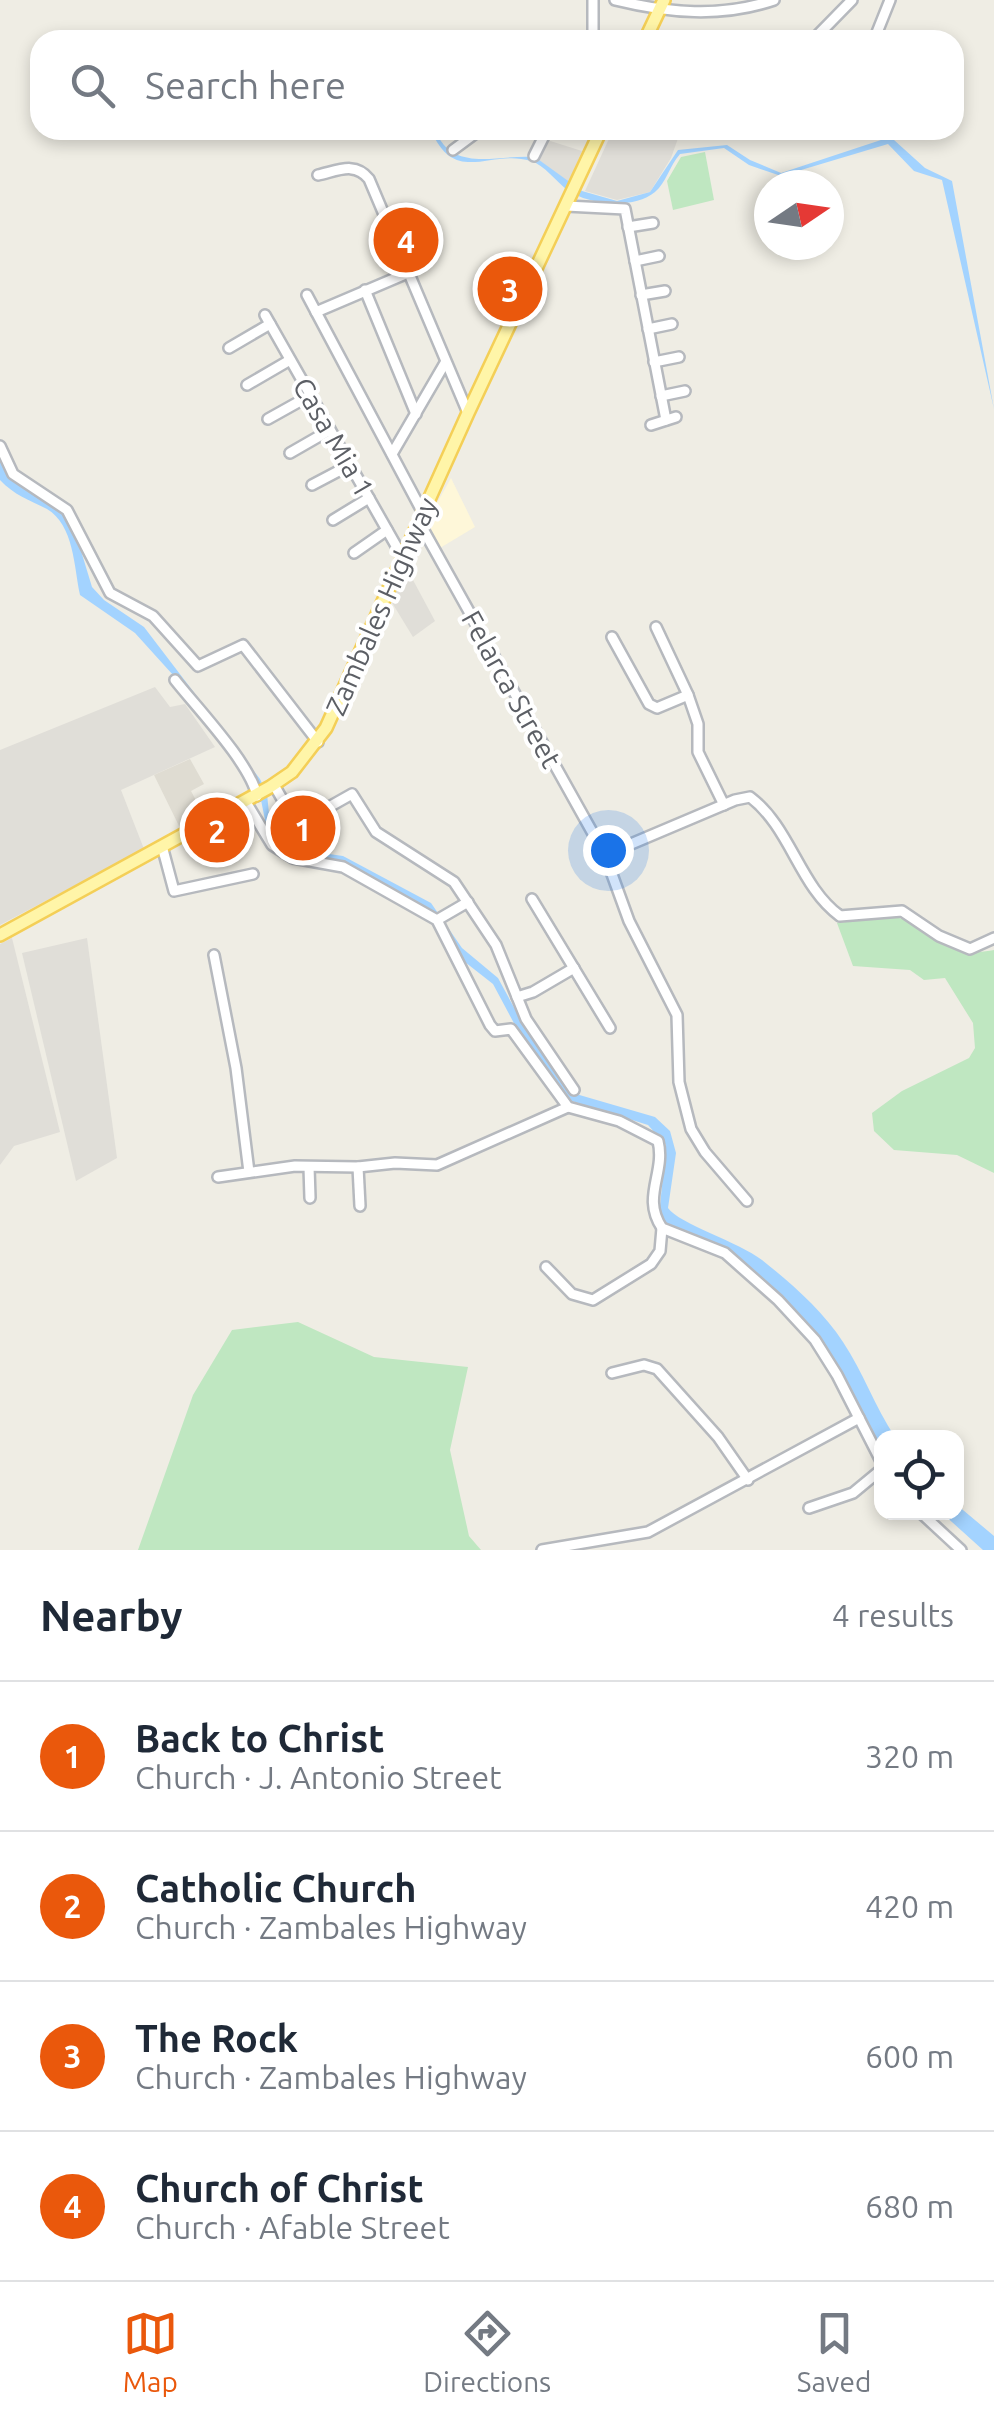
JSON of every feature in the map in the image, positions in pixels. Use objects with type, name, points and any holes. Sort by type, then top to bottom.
[{"type":"main road","points":[[650,30],[661,5]]},
{"type":"main road","name":"Zambales Highway","points":[[0,935],[254,797],[292,772],[318,742],[356,668],[468,413],[596,140]]},
{"type":"street","points":[[593,0],[593,30]]},
{"type":"street","points":[[615,0],[738,11],[774,0]]},
{"type":"street","points":[[824,30],[852,0]]},
{"type":"street","points":[[878,30],[890,0]]},
{"type":"street","points":[[453,150],[466,140]]},
{"type":"street","points":[[534,156],[542,140]]},
{"type":"street","points":[[318,176],[354,167],[361,169],[410,272],[468,413]]},
{"type":"street","points":[[571,196],[625,210],[661,396],[671,419],[651,425]]},
{"type":"street","points":[[628,227],[653,223]]},
{"type":"street","points":[[635,261],[659,256]]},
{"type":"street","points":[[316,312],[410,272]]},
{"type":"street","points":[[365,290],[416,414]]},
{"type":"street","points":[[641,295],[665,291]]},
{"type":"street","name":"Felarca Street","points":[[307,294],[392,454],[421,518],[605,855],[629,921],[677,1015],[679,1082],[690,1129],[746,1201]]},
{"type":"street","name":"Casa Mia 1","points":[[228,348],[268,320],[403,558]]},
{"type":"street","points":[[648,329],[672,324]]},
{"type":"street","points":[[654,362],[679,357]]},
{"type":"street","points":[[248,384],[290,360]]},
{"type":"street","points":[[392,454],[445,364]]},
{"type":"street","points":[[661,396],[685,391]]},
{"type":"street","points":[[268,419],[311,395]]},
{"type":"street","points":[[290,452],[330,430]]},
{"type":"street","points":[[0,446],[13,474],[67,510],[110,592],[153,616],[198,666],[243,645],[318,742]]},
{"type":"street","points":[[312,485],[350,465]]},
{"type":"street","points":[[333,520],[369,498]]},
{"type":"street","points":[[354,553],[387,530]]},
{"type":"street","points":[[656,627],[694,708],[698,752],[724,805]]},
{"type":"street","points":[[612,637],[649,704],[657,708],[688,695]]},
{"type":"street","points":[[175,680],[254,785],[254,797],[272,844],[294,858],[343,867],[437,920],[490,1025],[495,1031],[511,1029],[568,1106],[618,1121],[658,1141],[652,1205],[662,1228],[660,1251],[651,1264],[593,1300],[572,1294],[546,1267]]},
{"type":"street","points":[[675,702],[694,708]]},
{"type":"street","points":[[272,786],[296,825],[352,794],[376,832],[454,882],[496,945],[526,1019],[574,1090]]},
{"type":"street","points":[[605,855],[750,798],[766,809],[823,903],[840,916],[902,912],[939,936],[970,949],[994,938]]},
{"type":"street","points":[[162,846],[174,890],[253,874]]},
{"type":"street","points":[[532,899],[610,1028]]},
{"type":"street","points":[[437,920],[468,902]]},
{"type":"street","points":[[214,955],[236,1068],[249,1172]]},
{"type":"street","points":[[517,997],[574,968]]},
{"type":"street","points":[[218,1177],[308,1167],[437,1165],[568,1106]]},
{"type":"street","points":[[358,1166],[360,1206]]},
{"type":"street","points":[[308,1167],[310,1198]]},
{"type":"street","points":[[662,1228],[725,1253],[778,1300],[815,1340],[874,1449]]},
{"type":"street","points":[[612,1373],[644,1365],[657,1369],[718,1436],[748,1480]]},
{"type":"street","points":[[542,1550],[648,1532],[859,1418]]},
{"type":"street","points":[[809,1508],[852,1493],[874,1473]]},
{"type":"street","points":[[929,1520],[961,1550]]},
{"type":"shaded area","points":[[544,140],[582,151],[568,183],[535,157]]},
{"type":"shaded area","points":[[608,140],[677,140],[650,192],[617,200],[585,191]]},
{"type":"shaded area","points":[[451,478],[475,527],[435,551],[423,528]]},
{"type":"shaded area","points":[[406,567],[435,621],[413,637],[391,601]]},
{"type":"shaded area","points":[[155,687],[170,707],[185,704],[215,747],[121,790],[144,849],[0,925],[0,750]]},
{"type":"shaded area","points":[[190,759],[204,784],[191,791],[203,814],[180,828],[154,775]]},
{"type":"shaded area","points":[[12,938],[60,1132],[14,1146],[0,1165],[0,944]]},
{"type":"shaded area","points":[[87,938],[117,1158],[76,1181],[22,953]]},
{"type":"green space","points":[[705,152],[714,200],[673,210],[667,181],[681,157]]},
{"type":"green space","points":[[892,916],[964,950],[994,950],[994,1173],[957,1155],[894,1150],[874,1131],[872,1113],[902,1091],[969,1058],[975,1048],[973,1023],[945,978],[924,980],[910,970],[853,966],[837,923]]},
{"type":"green space","points":[[298,1322],[374,1357],[468,1367],[450,1450],[469,1536],[481,1550],[138,1550],[193,1395],[232,1330]]},
{"type":"water","points":[[437,140],[465,157],[535,157],[582,191],[617,201],[650,192],[678,150],[727,145],[774,170],[749,165],[724,148],[680,154],[655,192],[635,201],[611,203],[576,195],[531,161],[516,158],[475,162],[451,157]]},
{"type":"water","points":[[881,140],[894,140],[925,168],[952,181],[994,409],[942,180],[914,171],[888,144],[790,170]]},
{"type":"water","points":[[0,460],[13,478],[64,511],[75,531],[92,587],[144,627],[260,779],[267,794],[271,833],[278,841],[294,849],[343,856],[431,903],[462,948],[498,978],[523,1024],[576,1094],[655,1117],[670,1131],[676,1153],[668,1208],[684,1220],[752,1253],[806,1298],[843,1342],[891,1430],[874,1430],[874,1435],[823,1342],[753,1269],[724,1248],[666,1225],[659,1216],[666,1145],[648,1125],[572,1101],[516,1027],[493,984],[456,955],[431,916],[344,864],[292,857],[273,844],[260,795],[173,675],[135,633],[80,595],[63,525],[47,509],[0,480]]},
{"type":"water","points":[[964,1511],[994,1536],[994,1550],[983,1550],[950,1520],[964,1520]]},
{"type":"place","name":"Church of Christ","points":[[406,240]]},
{"type":"place","name":"The Rock","points":[[510,289]]},
{"type":"place","name":"Back to Christ","points":[[303,828]]},
{"type":"place","name":"Catholic Church","points":[[217,830]]}]
